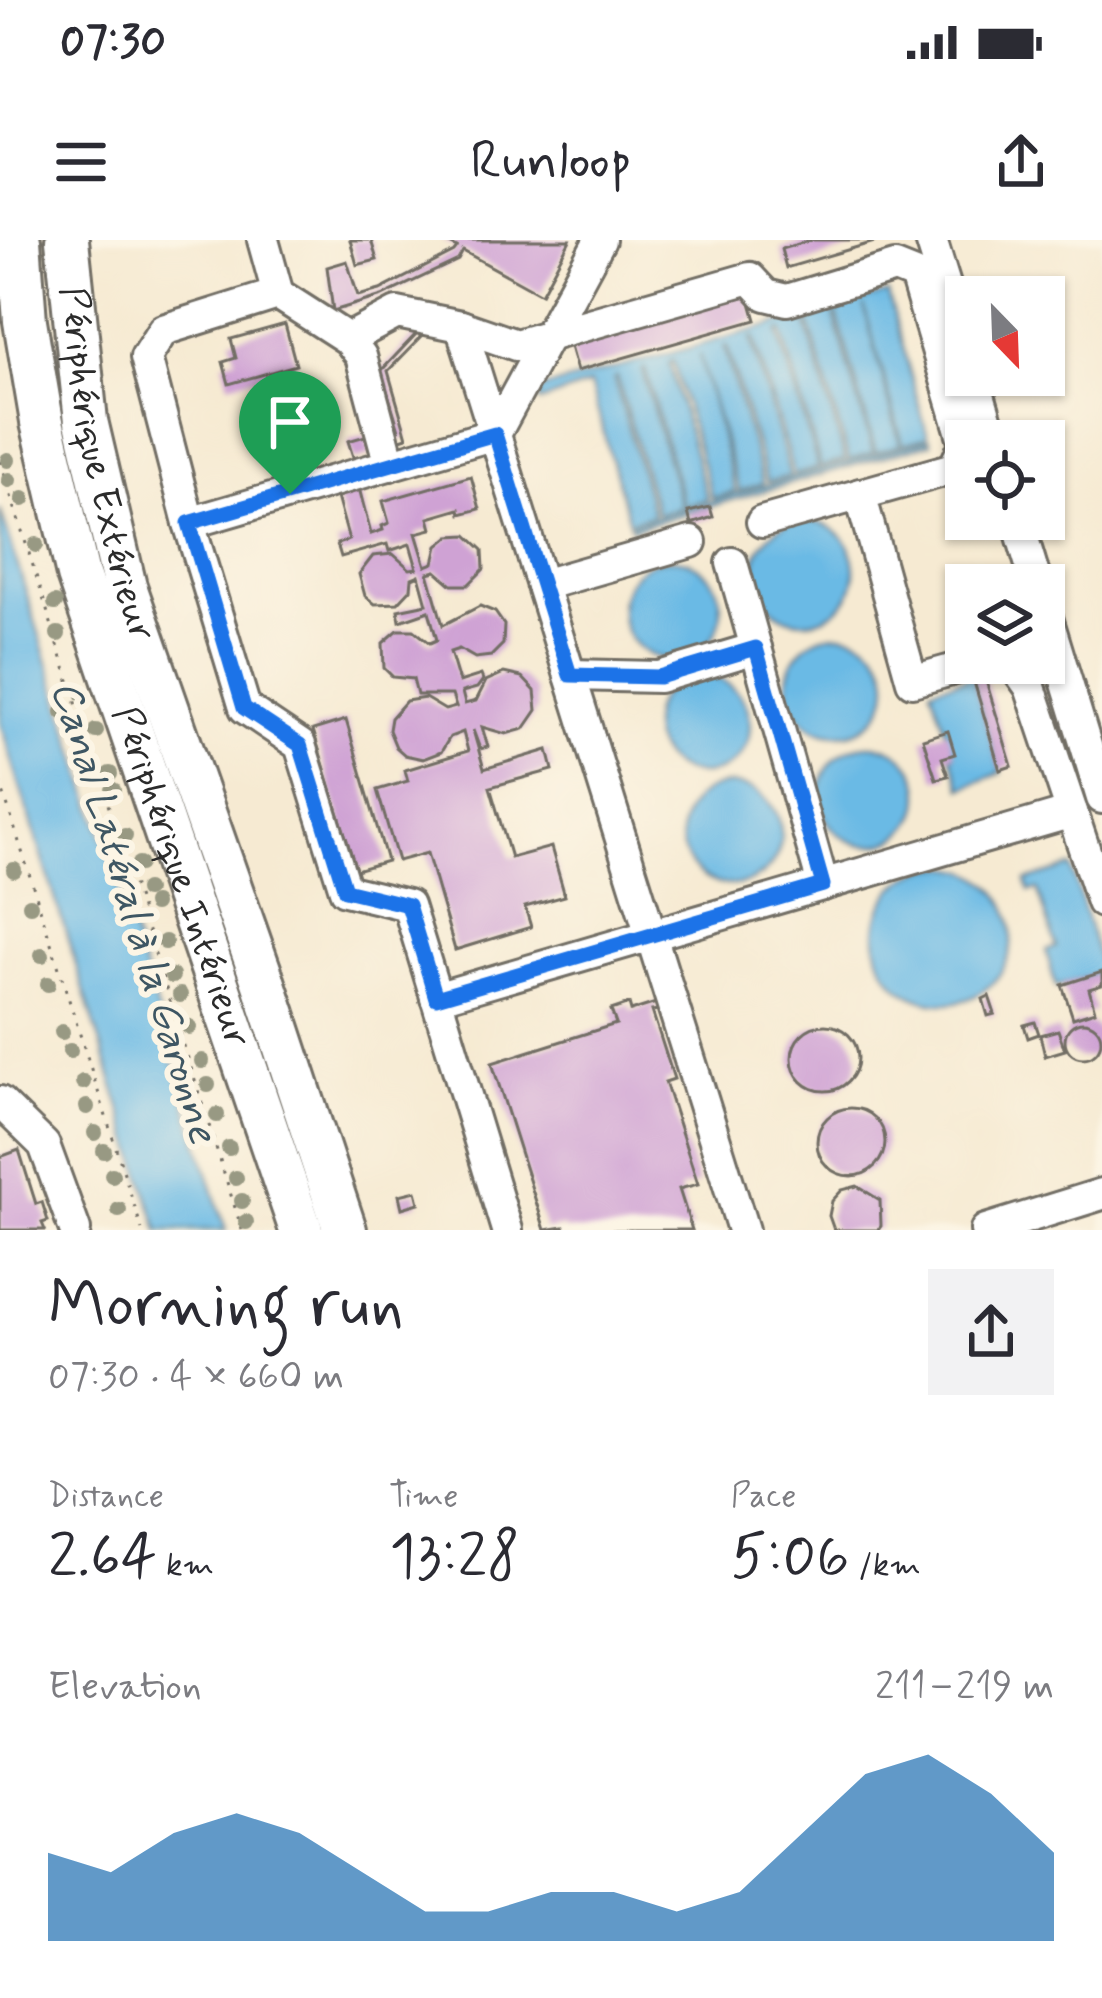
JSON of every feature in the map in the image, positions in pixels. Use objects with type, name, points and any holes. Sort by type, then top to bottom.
[{"type":"highway","name":"Périphérique Intérieur","points":[[19,240],[25,321],[46,444],[79,574],[301,1230]]},
{"type":"highway","name":"Périphérique Extérieur","points":[[68,240],[86,421],[125,587],[345,1230]]},
{"type":"street","points":[[263,240],[278,294],[348,339],[361,356],[390,464]]},
{"type":"street","points":[[189,523],[495,434],[600,240]]},
{"type":"street","points":[[932,240],[945,283]]},
{"type":"street","points":[[348,339],[397,313],[461,326],[516,345],[750,278],[766,295],[787,300],[895,267],[915,275],[965,444],[954,467],[762,522]]},
{"type":"street","points":[[278,294],[163,330],[146,358],[244,708],[300,745],[345,890],[408,905],[507,1230]]},
{"type":"street","points":[[461,326],[743,1230]]},
{"type":"street","points":[[860,494],[912,681],[945,672]]},
{"type":"street","points":[[542,585],[691,542]]},
{"type":"street","points":[[732,563],[823,885]]},
{"type":"street","points":[[570,675],[659,677],[756,648]]},
{"type":"street","points":[[1065,677],[1102,798]]},
{"type":"street","points":[[1028,684],[1102,902]]},
{"type":"street","points":[[436,998],[1072,812]]},
{"type":"street","points":[[0,1102],[44,1144],[75,1230]]},
{"type":"street","points":[[986,1230],[1102,1194]]},
{"type":"path","points":[[0,461],[242,1230]]},
{"type":"path","points":[[0,782],[142,1230]]},
{"type":"water","points":[[888,293],[928,437],[903,444],[864,306],[900,445],[876,452],[837,314],[834,316],[873,453],[849,460],[809,322],[845,460],[821,467],[782,331],[778,332],[818,468],[794,475],[754,337],[790,476],[767,482],[727,346],[763,484],[739,491],[699,354],[735,492],[712,498],[673,361],[669,363],[707,499],[684,506],[645,369],[681,507],[657,514],[617,377],[653,515],[629,522],[590,384],[540,402],[538,393],[545,388]]},
{"type":"water","points":[[930,439],[931,443],[632,529],[630,525]]},
{"type":"water","points":[[0,509],[226,1230],[159,1230],[0,722]]},
{"type":"water","points":[[805,521],[833,529],[847,543],[855,571],[847,599],[833,613],[805,621],[777,613],[763,599],[755,571],[763,543],[777,529]]},
{"type":"water","points":[[671,559],[699,567],[713,581],[721,609],[713,637],[699,651],[671,659],[643,651],[629,637],[621,609],[629,581],[643,567]]},
{"type":"water","points":[[838,634],[857,637],[874,648],[885,665],[885,703],[874,720],[857,731],[838,734],[819,731],[802,720],[791,703],[788,684],[791,665],[802,648],[819,637]]},
{"type":"water","points":[[701,676],[720,679],[736,690],[747,706],[747,744],[736,760],[720,771],[701,774],[682,771],[666,760],[655,744],[652,725],[655,706],[666,690],[682,679]]},
{"type":"water","points":[[974,684],[1001,773],[962,788],[931,688]]},
{"type":"water","points":[[870,745],[889,748],[906,759],[917,776],[917,814],[906,831],[889,842],[870,845],[851,842],[834,831],[823,814],[820,795],[823,776],[834,759],[851,748]]},
{"type":"water","points":[[731,785],[750,789],[766,800],[777,816],[781,835],[777,854],[766,870],[750,881],[731,885],[712,881],[696,870],[685,854],[681,835],[685,816],[696,800],[712,789]]},
{"type":"water","points":[[944,867],[970,872],[992,887],[1007,909],[1012,935],[1007,961],[992,983],[970,998],[944,1003],[918,998],[896,983],[881,961],[876,935],[881,909],[896,887],[918,872]]},
{"type":"water","points":[[1071,867],[1102,972],[1056,987],[1046,951],[1056,947],[1038,890],[1029,891],[1026,881]]},
{"type":"building","points":[[350,240],[371,240],[377,260],[357,265]]},
{"type":"building","points":[[442,240],[570,240],[541,294],[463,251],[458,260],[382,296],[333,311],[327,267],[347,261],[358,296],[380,290],[457,248]]},
{"type":"building","points":[[812,240],[878,241],[786,268],[781,249]]},
{"type":"building","points":[[748,292],[756,320],[577,371],[569,343]]},
{"type":"building","points":[[285,324],[296,365],[229,384],[223,362],[236,358],[231,339]]},
{"type":"building","points":[[419,331],[423,335],[388,371],[407,437],[397,440],[395,431],[399,430],[381,371]]},
{"type":"building","points":[[365,436],[371,455],[354,460],[348,441]]},
{"type":"building","points":[[471,476],[480,509],[429,518],[432,529],[416,533],[426,566],[434,563],[438,546],[450,536],[467,535],[483,550],[484,569],[468,585],[452,585],[436,571],[428,573],[443,625],[480,606],[495,612],[504,625],[503,644],[491,656],[475,658],[459,649],[450,652],[459,682],[481,675],[483,680],[477,688],[462,692],[465,704],[476,701],[486,681],[504,673],[522,677],[535,691],[537,710],[524,729],[506,734],[482,727],[488,747],[480,749],[473,730],[484,769],[548,750],[553,770],[490,787],[511,858],[551,847],[565,896],[525,907],[531,927],[455,950],[427,853],[398,861],[377,790],[408,781],[405,770],[468,751],[463,732],[450,737],[441,752],[423,759],[405,755],[396,747],[389,730],[391,718],[406,701],[425,698],[445,710],[456,707],[452,695],[417,695],[413,679],[393,677],[384,668],[383,643],[398,630],[414,630],[430,643],[437,640],[429,611],[400,621],[398,610],[427,604],[419,575],[412,578],[411,589],[398,603],[375,604],[365,596],[359,574],[373,556],[393,554],[410,569],[417,568],[410,544],[389,551],[387,544],[341,557],[337,544],[349,540],[335,490],[358,484],[371,534],[389,523],[383,501]]},
{"type":"building","points":[[710,507],[713,517],[691,524],[688,512]]},
{"type":"building","points":[[975,684],[987,684],[1012,766],[1000,770]]},
{"type":"building","points":[[346,720],[387,861],[356,870],[313,730]]},
{"type":"building","points":[[948,731],[955,754],[942,758],[948,776],[936,779],[923,739]]},
{"type":"building","points":[[1102,972],[1102,985],[1089,989],[1095,1011],[1073,1018],[1062,985]]},
{"type":"building","points":[[989,996],[995,1014],[988,1016],[983,999]]},
{"type":"building","points":[[656,1003],[658,1010],[652,1011],[674,1079],[665,1082],[698,1184],[679,1189],[692,1230],[545,1230],[492,1063],[616,1024],[611,1010],[629,1004],[631,1011]]},
{"type":"building","points":[[1035,1022],[1039,1034],[1028,1038],[1024,1025]]},
{"type":"building","points":[[1083,1022],[1095,1028],[1101,1040],[1095,1052],[1083,1058],[1071,1052],[1065,1040],[1071,1028]]},
{"type":"building","points":[[825,1025],[848,1035],[858,1058],[848,1081],[825,1091],[802,1081],[792,1058],[802,1035]]},
{"type":"building","points":[[1058,1030],[1065,1050],[1045,1056],[1040,1035]]},
{"type":"building","points":[[851,1108],[875,1118],[885,1142],[875,1166],[851,1176],[827,1166],[817,1142],[827,1118]]},
{"type":"building","points":[[19,1150],[36,1204],[42,1202],[48,1221],[42,1223],[45,1230],[0,1230],[0,1157]]},
{"type":"building","points":[[857,1186],[880,1200],[881,1226],[878,1230],[834,1230],[829,1216],[832,1201],[842,1190]]},
{"type":"building","points":[[416,1191],[419,1203],[402,1208],[399,1195]]},
{"type":"route","points":[[495,434],[570,675],[659,677],[756,648],[823,885],[436,998],[408,905],[345,890],[300,745],[244,708],[189,523],[290,494],[495,434]]},
{"type":"water label","name":"Canal Latéral à la Garonne","points":[[133,912]]}]
